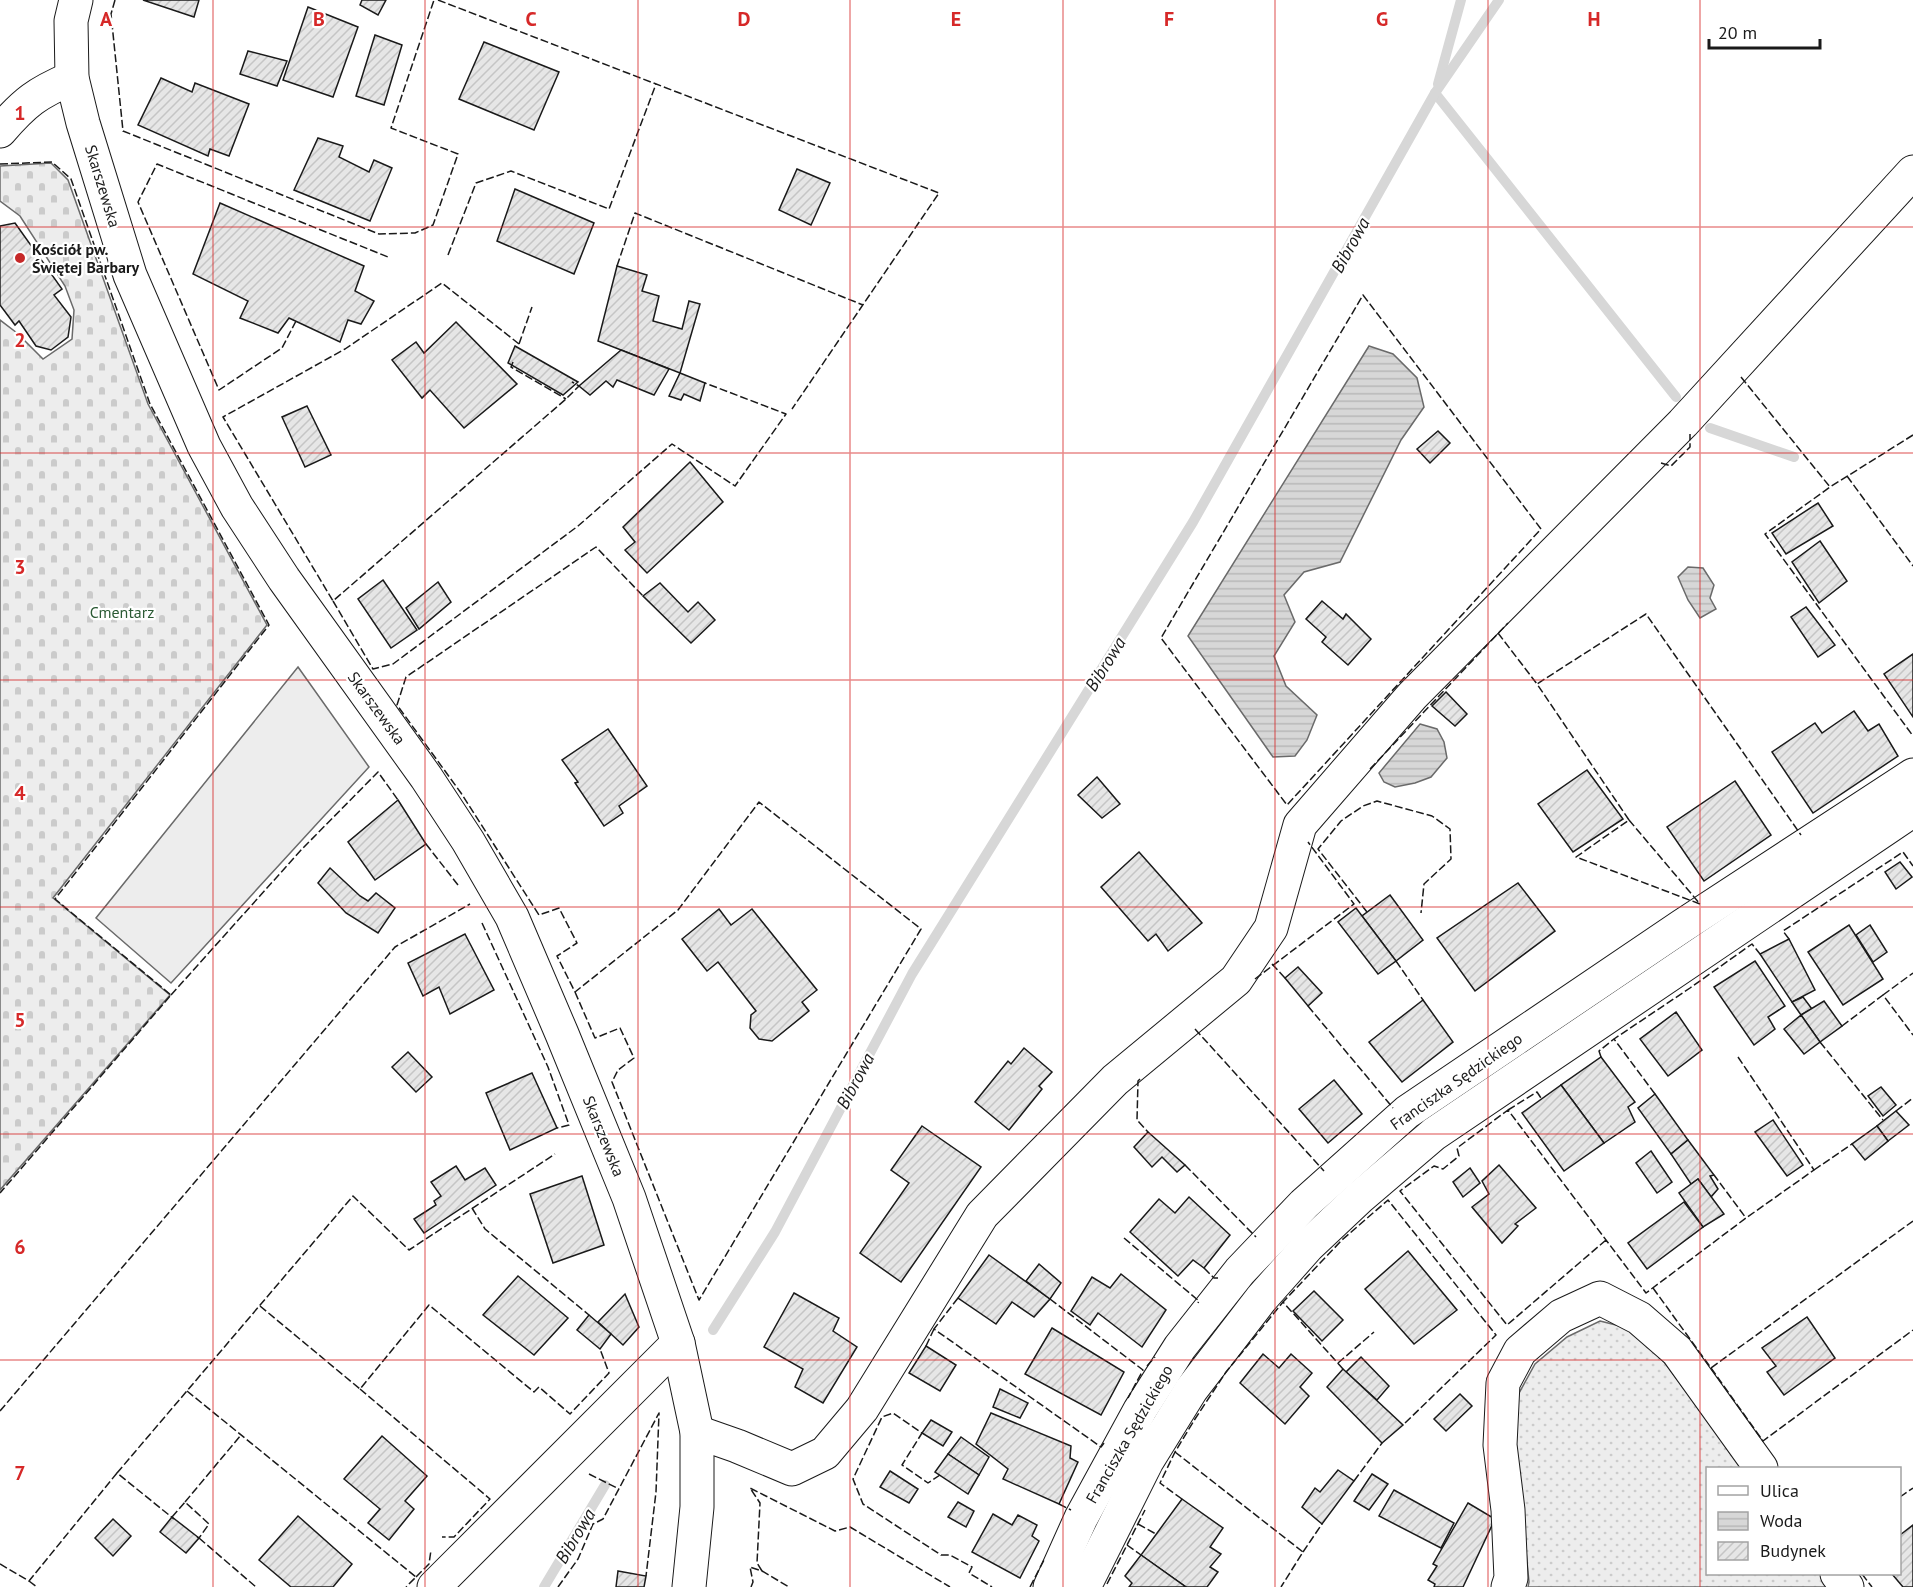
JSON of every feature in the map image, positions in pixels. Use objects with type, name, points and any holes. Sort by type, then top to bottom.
[{"type":"street","name":"Skarszewska","points":[[76,0],[71,21],[72,78],[83,123],[130,275],[204,446],[237,507],[284,579],[426,777],[468,841],[512,917],[629,1198],[678,1343],[697,1432],[697,1507],[689,1587]]},
{"type":"street","points":[[0,131],[20,108],[43,91],[72,78]]},
{"type":"street","points":[[697,1432],[737,1446],[792,1470],[825,1453],[862,1409],[982,1215],[1115,1080],[1236,980],[1271,928],[1300,825],[1412,696],[1683,423],[1913,172]]},
{"type":"street","name":"Franciszka Sędzickiego","points":[[1050,1587],[1081,1518],[1129,1429],[1180,1347],[1240,1271],[1304,1204],[1407,1112],[1682,926],[1913,775]]},
{"type":"street","name":"Franciszka Sędzickiego","points":[[1084,1587],[1147,1461],[1191,1390],[1261,1299],[1308,1246],[1359,1198],[1434,1134],[1913,810]]},
{"type":"street","points":[[1508,1587],[1511,1578],[1508,1521],[1500,1444],[1503,1383],[1520,1351],[1561,1316],[1600,1298],[1638,1318],[1677,1351],[1760,1467]]},
{"type":"street","points":[[434,1587],[678,1343]]},
{"type":"street","points":[[1838,1575],[1847,1587]]},
{"type":"green space","name":"Cmentarz","points":[[51,163],[68,180],[148,404],[267,625],[53,898],[170,995],[0,1190],[0,320],[43,359],[72,339],[74,310],[65,286],[20,216],[0,201],[0,166]]},
{"type":"green space","points":[[1600,1321],[1632,1329],[1665,1363],[1742,1467],[1706,1467],[1706,1575],[1822,1575],[1831,1587],[1528,1587],[1516,1448],[1518,1395],[1535,1364],[1567,1337]]},
{"type":"shaded area","points":[[298,667],[369,767],[171,983],[96,918]]},
{"type":"water","points":[[1369,346],[1393,354],[1417,378],[1424,407],[1401,440],[1340,562],[1304,572],[1284,595],[1295,622],[1274,656],[1286,686],[1317,715],[1307,740],[1295,756],[1273,757],[1188,636]]},
{"type":"water","points":[[1688,567],[1703,568],[1714,585],[1710,598],[1716,609],[1700,618],[1688,600],[1678,577]]},
{"type":"water","points":[[1420,724],[1437,729],[1444,742],[1447,758],[1431,777],[1395,787],[1384,782],[1379,773]]},
{"type":"building","points":[[143,0],[199,0],[194,17]]},
{"type":"building","points":[[362,0],[386,0],[378,15],[360,5]]},
{"type":"building","points":[[308,7],[358,27],[333,97],[283,80]]},
{"type":"building","points":[[375,35],[402,45],[384,105],[356,96]]},
{"type":"building","points":[[484,42],[559,72],[534,130],[459,99]]},
{"type":"building","points":[[248,51],[287,61],[277,86],[240,74]]},
{"type":"building","points":[[161,78],[192,92],[195,83],[249,104],[229,156],[210,149],[208,156],[138,125]]},
{"type":"building","points":[[318,138],[343,146],[339,157],[369,172],[374,160],[392,168],[370,221],[294,190]]},
{"type":"building","points":[[797,169],[830,183],[811,225],[779,210]]},
{"type":"building","points":[[515,189],[594,223],[574,274],[497,241]]},
{"type":"building","points":[[220,203],[364,266],[355,291],[374,301],[361,324],[348,320],[340,342],[289,318],[278,333],[240,318],[248,301],[193,274]]},
{"type":"building","name":"Kościół pw. Świętej Barbary","points":[[15,223],[62,289],[54,295],[71,317],[68,337],[51,350],[36,346],[19,321],[15,325],[0,305],[0,226]]},
{"type":"building","points":[[617,266],[647,275],[642,291],[659,296],[653,321],[682,329],[689,301],[700,304],[680,373],[598,341]]},
{"type":"building","points":[[456,322],[517,384],[464,428],[430,390],[422,398],[392,360],[416,342],[424,353]]},
{"type":"building","points":[[515,346],[578,382],[563,395],[508,363]]},
{"type":"building","points":[[621,350],[669,369],[654,395],[617,380],[613,387],[606,381],[590,395],[579,386]]},
{"type":"building","points":[[680,373],[705,383],[700,401],[684,394],[681,400],[669,396]]},
{"type":"building","points":[[307,406],[331,455],[305,467],[282,417]]},
{"type":"building","points":[[1438,431],[1450,443],[1430,463],[1417,449]]},
{"type":"building","points":[[690,462],[723,502],[647,573],[625,550],[635,542],[623,527]]},
{"type":"building","points":[[1818,503],[1833,526],[1786,554],[1772,533]]},
{"type":"building","points":[[1820,541],[1847,581],[1819,603],[1792,562]]},
{"type":"building","points":[[383,580],[417,630],[391,648],[358,599]]},
{"type":"building","points":[[438,582],[451,602],[419,629],[406,608]]},
{"type":"building","points":[[660,583],[688,612],[698,602],[715,620],[691,643],[643,596]]},
{"type":"building","points":[[1322,601],[1343,619],[1346,614],[1371,639],[1348,665],[1322,642],[1326,637],[1306,619]]},
{"type":"building","points":[[1806,607],[1835,645],[1818,657],[1791,617]]},
{"type":"building","points":[[1913,654],[1913,717],[1884,674]]},
{"type":"building","points":[[1446,692],[1467,714],[1455,726],[1432,706]]},
{"type":"building","points":[[1854,711],[1868,731],[1879,724],[1898,756],[1813,813],[1772,752],[1815,723],[1822,733]]},
{"type":"building","points":[[608,729],[647,786],[619,806],[623,813],[604,826],[562,760]]},
{"type":"building","points":[[1587,770],[1623,819],[1573,852],[1538,804]]},
{"type":"building","points":[[1097,777],[1120,804],[1102,818],[1078,795]]},
{"type":"building","points":[[1735,781],[1771,835],[1704,881],[1667,827]]},
{"type":"building","points":[[398,800],[426,844],[375,880],[348,842]]},
{"type":"building","points":[[1139,852],[1202,923],[1168,951],[1156,934],[1148,941],[1101,887]]},
{"type":"building","points":[[1900,862],[1912,877],[1896,889],[1885,872]]},
{"type":"building","points":[[330,868],[368,901],[376,893],[395,908],[378,933],[346,913],[318,883]]},
{"type":"building","points":[[1518,883],[1555,931],[1475,991],[1437,938]]},
{"type":"building","points":[[1390,895],[1423,940],[1396,961],[1362,916]]},
{"type":"building","points":[[1356,908],[1396,961],[1378,974],[1338,922]]},
{"type":"building","points":[[719,909],[731,925],[752,909],[817,990],[802,1002],[809,1011],[772,1041],[759,1039],[750,1028],[751,1015],[756,1011],[718,962],[707,971],[682,939]]},
{"type":"building","points":[[1849,925],[1883,979],[1843,1005],[1808,952]]},
{"type":"building","points":[[1870,925],[1887,952],[1873,962],[1856,935]]},
{"type":"building","points":[[465,934],[494,990],[450,1014],[439,987],[423,996],[408,963]]},
{"type":"building","points":[[1789,939],[1815,990],[1792,1002],[1760,954]]},
{"type":"building","points":[[1755,961],[1785,1006],[1768,1017],[1775,1029],[1754,1045],[1714,987]]},
{"type":"building","points":[[1298,967],[1322,993],[1308,1006],[1285,978]]},
{"type":"building","points":[[1803,997],[1812,1009],[1801,1015],[1792,1002]]},
{"type":"building","points":[[1423,1000],[1453,1042],[1402,1082],[1369,1042]]},
{"type":"building","points":[[1824,1001],[1842,1026],[1820,1042],[1801,1015]]},
{"type":"building","points":[[1676,1012],[1702,1050],[1668,1076],[1640,1039]]},
{"type":"building","points":[[1801,1015],[1820,1042],[1804,1054],[1784,1029]]},
{"type":"building","points":[[1024,1048],[1052,1072],[1039,1086],[1042,1089],[1009,1130],[975,1102],[1008,1061],[1011,1064]]},
{"type":"building","points":[[408,1052],[432,1077],[416,1092],[392,1067]]},
{"type":"building","points":[[1601,1057],[1635,1102],[1628,1107],[1635,1122],[1604,1143],[1561,1085]]},
{"type":"building","points":[[532,1073],[557,1128],[510,1150],[486,1093]]},
{"type":"building","points":[[1334,1080],[1362,1114],[1328,1143],[1299,1109]]},
{"type":"building","points":[[1561,1085],[1604,1143],[1564,1171],[1522,1113]]},
{"type":"building","points":[[1881,1087],[1896,1105],[1883,1116],[1868,1096]]},
{"type":"building","points":[[1655,1094],[1688,1140],[1671,1154],[1638,1108]]},
{"type":"building","points":[[1896,1111],[1909,1125],[1888,1141],[1877,1126]]},
{"type":"building","points":[[1773,1120],[1803,1165],[1787,1176],[1755,1132]]},
{"type":"building","points":[[922,1126],[981,1167],[901,1282],[860,1253],[909,1183],[891,1170]]},
{"type":"building","points":[[1877,1126],[1888,1141],[1865,1160],[1852,1144]]},
{"type":"building","points":[[1148,1132],[1185,1165],[1177,1172],[1162,1157],[1152,1167],[1134,1147]]},
{"type":"building","points":[[1688,1140],[1714,1175],[1710,1176],[1718,1189],[1711,1197],[1698,1179],[1691,1184],[1671,1154]]},
{"type":"building","points":[[1651,1151],[1672,1182],[1657,1193],[1636,1163]]},
{"type":"building","points":[[1499,1165],[1536,1208],[1515,1224],[1518,1226],[1502,1243],[1472,1207],[1489,1194],[1482,1181]]},
{"type":"building","points":[[456,1166],[465,1180],[485,1168],[496,1185],[424,1233],[414,1219],[436,1205],[434,1201],[441,1196],[431,1182]]},
{"type":"building","points":[[1470,1168],[1480,1183],[1463,1197],[1453,1182]]},
{"type":"building","points":[[582,1176],[604,1245],[553,1263],[530,1194]]},
{"type":"building","points":[[1698,1179],[1724,1214],[1703,1227],[1679,1193]]},
{"type":"building","points":[[1189,1197],[1230,1235],[1204,1268],[1193,1260],[1178,1276],[1130,1232],[1159,1199],[1175,1213]]},
{"type":"building","points":[[1684,1202],[1703,1227],[1647,1269],[1628,1243]]},
{"type":"building","points":[[1408,1251],[1457,1310],[1414,1344],[1365,1289]]},
{"type":"building","points":[[989,1255],[1050,1299],[1034,1317],[1012,1302],[996,1324],[958,1298]]},
{"type":"building","points":[[1039,1264],[1061,1283],[1050,1299],[1026,1281]]},
{"type":"building","points":[[1121,1274],[1166,1310],[1142,1347],[1098,1313],[1090,1325],[1071,1311],[1092,1277],[1110,1288]]},
{"type":"building","points":[[518,1276],[568,1318],[534,1355],[483,1315]]},
{"type":"building","points":[[1314,1291],[1343,1320],[1322,1341],[1293,1311]]},
{"type":"building","points":[[794,1293],[839,1318],[833,1331],[857,1347],[823,1403],[795,1387],[803,1369],[764,1347]]},
{"type":"building","points":[[625,1294],[639,1327],[623,1345],[598,1322]]},
{"type":"building","points":[[589,1315],[611,1334],[600,1349],[577,1330]]},
{"type":"building","points":[[1807,1317],[1835,1358],[1784,1395],[1767,1372],[1776,1366],[1762,1348]]},
{"type":"building","points":[[1052,1328],[1124,1372],[1101,1415],[1025,1374]]},
{"type":"building","points":[[926,1346],[956,1365],[940,1391],[909,1373]]},
{"type":"building","points":[[1263,1354],[1279,1368],[1291,1354],[1312,1373],[1300,1387],[1309,1396],[1285,1424],[1240,1383]]},
{"type":"building","points":[[1361,1357],[1389,1386],[1377,1400],[1346,1372]]},
{"type":"building","points":[[1343,1369],[1403,1425],[1382,1443],[1327,1387]]},
{"type":"building","points":[[1000,1389],[1028,1403],[1020,1418],[993,1407]]},
{"type":"building","points":[[1460,1394],[1472,1406],[1446,1431],[1434,1419]]},
{"type":"building","points":[[991,1413],[1071,1446],[1070,1458],[1078,1462],[1059,1504],[1003,1479],[1008,1469],[976,1444]]},
{"type":"building","points":[[931,1420],[952,1432],[943,1446],[922,1433]]},
{"type":"building","points":[[382,1436],[427,1476],[405,1501],[414,1509],[389,1540],[368,1523],[380,1509],[344,1479]]},
{"type":"building","points":[[961,1437],[989,1457],[979,1475],[948,1454]]},
{"type":"building","points":[[948,1454],[979,1475],[968,1494],[935,1472]]},
{"type":"building","points":[[1338,1470],[1354,1481],[1322,1524],[1302,1507],[1315,1488],[1320,1492]]},
{"type":"building","points":[[890,1471],[918,1489],[909,1503],[880,1487]]},
{"type":"building","points":[[1372,1474],[1388,1484],[1369,1510],[1354,1501]]},
{"type":"building","points":[[1394,1490],[1454,1523],[1441,1548],[1379,1516]]},
{"type":"building","points":[[1182,1499],[1223,1528],[1210,1547],[1221,1554],[1210,1567],[1218,1572],[1207,1587],[1186,1587],[1141,1555]]},
{"type":"building","points":[[958,1502],[974,1511],[966,1527],[948,1517]]},
{"type":"building","points":[[1468,1503],[1495,1519],[1463,1587],[1434,1587],[1435,1584],[1428,1580],[1437,1566],[1433,1564]]},
{"type":"building","points":[[993,1514],[1012,1525],[1018,1515],[1037,1525],[1032,1536],[1039,1541],[1020,1578],[972,1552]]},
{"type":"building","points":[[298,1516],[352,1564],[333,1587],[291,1587],[259,1560]]},
{"type":"building","points":[[172,1517],[199,1538],[186,1553],[160,1532]]},
{"type":"building","points":[[113,1519],[131,1536],[113,1556],[95,1538]]},
{"type":"building","points":[[1913,1525],[1913,1587],[1903,1587],[1893,1575],[1901,1575],[1901,1534]]},
{"type":"building","points":[[1141,1555],[1186,1587],[1129,1587],[1132,1583],[1125,1576]]},
{"type":"building","points":[[618,1571],[646,1576],[644,1587],[616,1587]]},
{"type":"waterway","points":[[1438,84],[1461,0]]},
{"type":"waterway","name":"Bibrowa","points":[[713,1330],[775,1232],[912,974],[1193,522],[1435,93],[1499,0]]},
{"type":"waterway","points":[[1435,93],[1676,397]]},
{"type":"waterway","points":[[1710,428],[1794,457]]},
{"type":"waterway","name":"Bibrowa","points":[[544,1587],[605,1485]]},
{"type":"fence","points":[[115,0],[111,14],[123,131],[379,234],[415,233],[433,225],[458,154],[391,128],[434,0]]},
{"type":"fence","points":[[438,0],[939,193],[792,409]]},
{"type":"fence","points":[[448,255],[476,183],[511,171],[609,209],[656,84]]},
{"type":"fence","points":[[0,164],[52,162],[71,179],[150,404],[269,625],[55,899],[171,995],[0,1193]]},
{"type":"fence","points":[[296,321],[282,348],[219,390],[138,202],[157,164],[388,257]]},
{"type":"fence","points":[[617,266],[635,213],[863,305]]},
{"type":"fence","points":[[519,344],[442,283],[345,349],[223,417],[333,601],[566,399],[579,386],[572,382]]},
{"type":"fence","points":[[1363,295],[1541,529],[1287,805],[1161,638],[1363,295]]},
{"type":"fence","points":[[519,344],[532,307]]},
{"type":"fence","points":[[513,362],[511,367],[566,399]]},
{"type":"fence","points":[[1741,377],[1830,487]]},
{"type":"fence","points":[[333,601],[373,669],[393,664],[578,526],[672,444],[735,486],[786,414],[705,383]]},
{"type":"fence","points":[[1661,463],[1671,466],[1690,447],[1690,434]]},
{"type":"fence","points":[[1913,435],[1830,487],[1765,534],[1913,736]]},
{"type":"fence","points":[[1847,476],[1913,566]]},
{"type":"fence","points":[[575,992],[595,1038],[620,1028],[634,1058],[618,1070],[612,1082],[699,1300],[921,929],[759,802],[678,910],[575,992],[557,956],[577,943],[559,908],[539,915],[461,793],[397,705],[406,677],[596,547],[643,596]]},
{"type":"fence","points":[[1629,820],[1537,684],[1646,614],[1801,835]]},
{"type":"fence","points":[[1370,769],[1508,623]]},
{"type":"fence","points":[[1498,633],[1537,684]]},
{"type":"fence","points":[[171,995],[302,849],[378,772],[398,800]]},
{"type":"fence","points":[[1367,912],[1318,849],[1341,821],[1363,806],[1377,801],[1432,816],[1450,829],[1451,859],[1424,884],[1421,913]]},
{"type":"fence","points":[[1629,820],[1700,904],[1576,857],[1629,820]]},
{"type":"fence","points":[[1255,979],[1354,904],[1308,842]]},
{"type":"fence","points":[[426,844],[458,885]]},
{"type":"fence","points":[[1789,939],[1783,931],[1903,852],[1913,866]]},
{"type":"fence","points":[[0,1411],[395,947],[470,904]]},
{"type":"fence","points":[[482,923],[548,1067],[569,1125],[557,1128]]},
{"type":"fence","points":[[1655,1094],[1614,1039],[1752,944],[1760,954]]},
{"type":"fence","points":[[1396,961],[1423,1000]]},
{"type":"fence","points":[[1272,964],[1285,978]]},
{"type":"fence","points":[[1883,995],[1913,973]]},
{"type":"fence","points":[[1842,1026],[1883,995],[1913,1035]]},
{"type":"fence","points":[[1308,1006],[1393,1108]]},
{"type":"fence","points":[[1195,1029],[1324,1171]]},
{"type":"fence","points":[[1601,1057],[1599,1051],[1614,1039]]},
{"type":"fence","points":[[1820,1042],[1883,1120]]},
{"type":"fence","points":[[1738,1057],[1814,1170],[1746,1218]]},
{"type":"fence","points":[[1140,1079],[1138,1081],[1137,1120],[1148,1132]]},
{"type":"fence","points":[[1508,1110],[1537,1092],[1541,1098]]},
{"type":"fence","points":[[1896,1111],[1913,1098]]},
{"type":"fence","points":[[1606,1240],[1507,1325],[1400,1191],[1434,1166],[1443,1169],[1459,1156],[1457,1148],[1508,1110],[1646,1293],[1746,1218],[1714,1175]]},
{"type":"fence","points":[[1814,1170],[1852,1144]]},
{"type":"fence","points":[[117,1473],[353,1196],[409,1250],[555,1154]]},
{"type":"fence","points":[[1185,1165],[1256,1237]]},
{"type":"fence","points":[[1343,1369],[1283,1302],[1342,1240],[1388,1200],[1496,1335],[1403,1425]]},
{"type":"fence","points":[[472,1208],[485,1229],[589,1315]]},
{"type":"fence","points":[[1653,1288],[1711,1368],[1913,1221]]},
{"type":"fence","points":[[1124,1238],[1199,1301],[1198,1303]]},
{"type":"fence","points":[[1204,1268],[1214,1278],[1218,1278]]},
{"type":"fence","points":[[958,1298],[934,1329],[1101,1447],[1104,1443]]},
{"type":"fence","points":[[1050,1299],[1143,1370],[1128,1398]]},
{"type":"fence","points":[[1182,1499],[1160,1483],[1175,1452],[1226,1372],[1283,1302]]},
{"type":"fence","points":[[260,1306],[360,1389],[429,1305],[534,1392],[539,1387],[570,1414],[609,1373],[600,1349]]},
{"type":"fence","points":[[926,1346],[934,1329]]},
{"type":"fence","points":[[1711,1368],[1763,1441],[1913,1330]]},
{"type":"fence","points":[[1338,1363],[1374,1332]]},
{"type":"fence","points":[[1147,1366],[1155,1357]]},
{"type":"fence","points":[[360,1389],[490,1499],[454,1537],[442,1537]]},
{"type":"fence","points":[[187,1391],[416,1577],[406,1587]]},
{"type":"fence","points":[[558,1587],[578,1559],[593,1524],[603,1519],[659,1413],[656,1492],[646,1576]]},
{"type":"fence","points":[[940,1475],[928,1483],[902,1465],[922,1433],[893,1413],[882,1417],[853,1479],[863,1504],[941,1555],[950,1555],[972,1567],[969,1573],[992,1587]]},
{"type":"fence","points":[[185,1502],[241,1435]]},
{"type":"fence","points":[[1354,1481],[1382,1443]]},
{"type":"fence","points":[[1175,1452],[1303,1552],[1281,1587]]},
{"type":"fence","points":[[0,1564],[29,1581],[117,1473],[174,1519]]},
{"type":"fence","points":[[589,1474],[619,1489]]},
{"type":"fence","points":[[762,1571],[757,1563],[760,1503],[750,1488],[835,1531],[850,1527],[950,1587]]},
{"type":"fence","points":[[1901,1496],[1913,1488]]},
{"type":"fence","points":[[172,1517],[185,1502],[209,1524],[199,1538],[197,1537]]},
{"type":"fence","points":[[1059,1504],[1071,1510]]},
{"type":"fence","points":[[1107,1584],[1145,1510]]},
{"type":"fence","points":[[1138,1524],[1156,1534]]},
{"type":"fence","points":[[1303,1552],[1322,1524]]},
{"type":"fence","points":[[199,1538],[256,1587]]},
{"type":"fence","points":[[1127,1545],[1141,1555]]},
{"type":"fence","points":[[416,1577],[429,1564],[431,1550]]},
{"type":"fence","points":[[1030,1587],[1044,1560]]},
{"type":"fence","points":[[751,1587],[753,1582],[750,1567],[762,1571],[789,1587]]},
{"type":"fence","points":[[1863,1575],[1872,1587]]},
{"type":"fence","points":[[29,1581],[37,1587]]},
{"type":"place","name":"Kościół pw. Świętej Barbary","points":[[20,258]]}]
